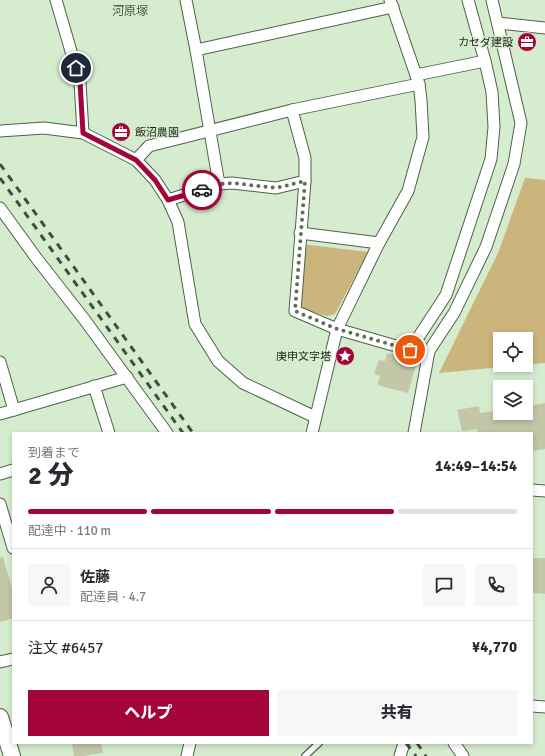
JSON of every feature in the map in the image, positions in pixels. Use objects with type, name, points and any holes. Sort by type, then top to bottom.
[{"type":"street","points":[[56,0],[80,82],[83,133]]},
{"type":"street","points":[[186,0],[219,184]]},
{"type":"street","points":[[292,110],[305,158],[305,181],[295,311],[337,329],[410,350],[446,295],[491,159],[494,127],[492,92],[468,0]]},
{"type":"street","points":[[414,432],[429,351],[454,313],[486,247],[514,164],[521,123],[492,0]]},
{"type":"street","points":[[196,50],[391,4],[417,80],[421,100],[423,137],[408,191],[379,243],[337,329],[312,432]]},
{"type":"street","points":[[498,23],[545,28]]},
{"type":"street","points":[[136,160],[149,146],[485,62]]},
{"type":"street","points":[[0,131],[44,128],[83,133],[136,160],[155,180],[168,200],[178,222],[195,324],[218,361],[243,383],[315,417]]},
{"type":"street","points":[[168,200],[219,184],[232,183],[276,188],[305,181]]},
{"type":"street","points":[[0,208],[37,259],[84,319],[166,432]]},
{"type":"street","points":[[300,233],[379,243]]},
{"type":"street","points":[[0,362],[14,410]]},
{"type":"street","points":[[0,414],[127,377]]},
{"type":"street","points":[[94,386],[109,432]]},
{"type":"street","points":[[0,474],[12,470]]},
{"type":"street","points":[[533,490],[545,491]]},
{"type":"street","points":[[0,504],[11,531]]},
{"type":"street","points":[[0,662],[12,659]]},
{"type":"street","points":[[533,706],[545,707]]},
{"type":"street","points":[[0,717],[12,756]]},
{"type":"street","points":[[187,756],[190,744]]},
{"type":"street","points":[[400,756],[404,744]]},
{"type":"street","points":[[455,744],[463,756]]},
{"type":"lane","points":[[305,756],[318,744]]},
{"type":"shaded area","points":[[525,178],[545,180],[545,363],[533,364],[533,332],[493,332],[493,368],[439,373],[498,253]]},
{"type":"shaded area","points":[[301,244],[368,252],[335,314],[327,316],[300,308]]},
{"type":"building","points":[[387,353],[417,361],[408,393],[377,385],[380,376],[374,374],[379,360],[385,361]]},
{"type":"building","points":[[545,403],[545,449],[533,451],[533,432],[478,432],[477,429],[462,431],[457,410],[479,406],[480,413],[493,411],[493,420],[533,420],[533,405]]},
{"type":"building","points":[[3,557],[12,588],[12,618],[0,622],[0,558]]},
{"type":"building","points":[[533,558],[545,558],[545,594],[533,593]]},
{"type":"building","points":[[72,744],[101,744],[103,753],[74,756]]},
{"type":"railway","points":[[0,164],[192,432]]},
{"type":"railway","points":[[0,178],[182,432]]},
{"type":"railway","points":[[407,744],[416,756]]},
{"type":"railway","points":[[418,744],[426,756]]},
{"type":"way so far","points":[[202,190],[219,184],[232,183],[276,188],[305,181],[295,311],[337,329],[410,350]]},
{"type":"place","name":"カセダ建設","points":[[527,42]]},
{"type":"place","name":"飯沼農園","points":[[121,132]]},
{"type":"place","name":"庚申文字塔","points":[[345,356]]},
{"type":"district","name":"河原塚","points":[[130,11]]},
{"type":"route","points":[[76,68],[80,82],[83,133],[136,160],[155,180],[168,200],[202,190]]}]
